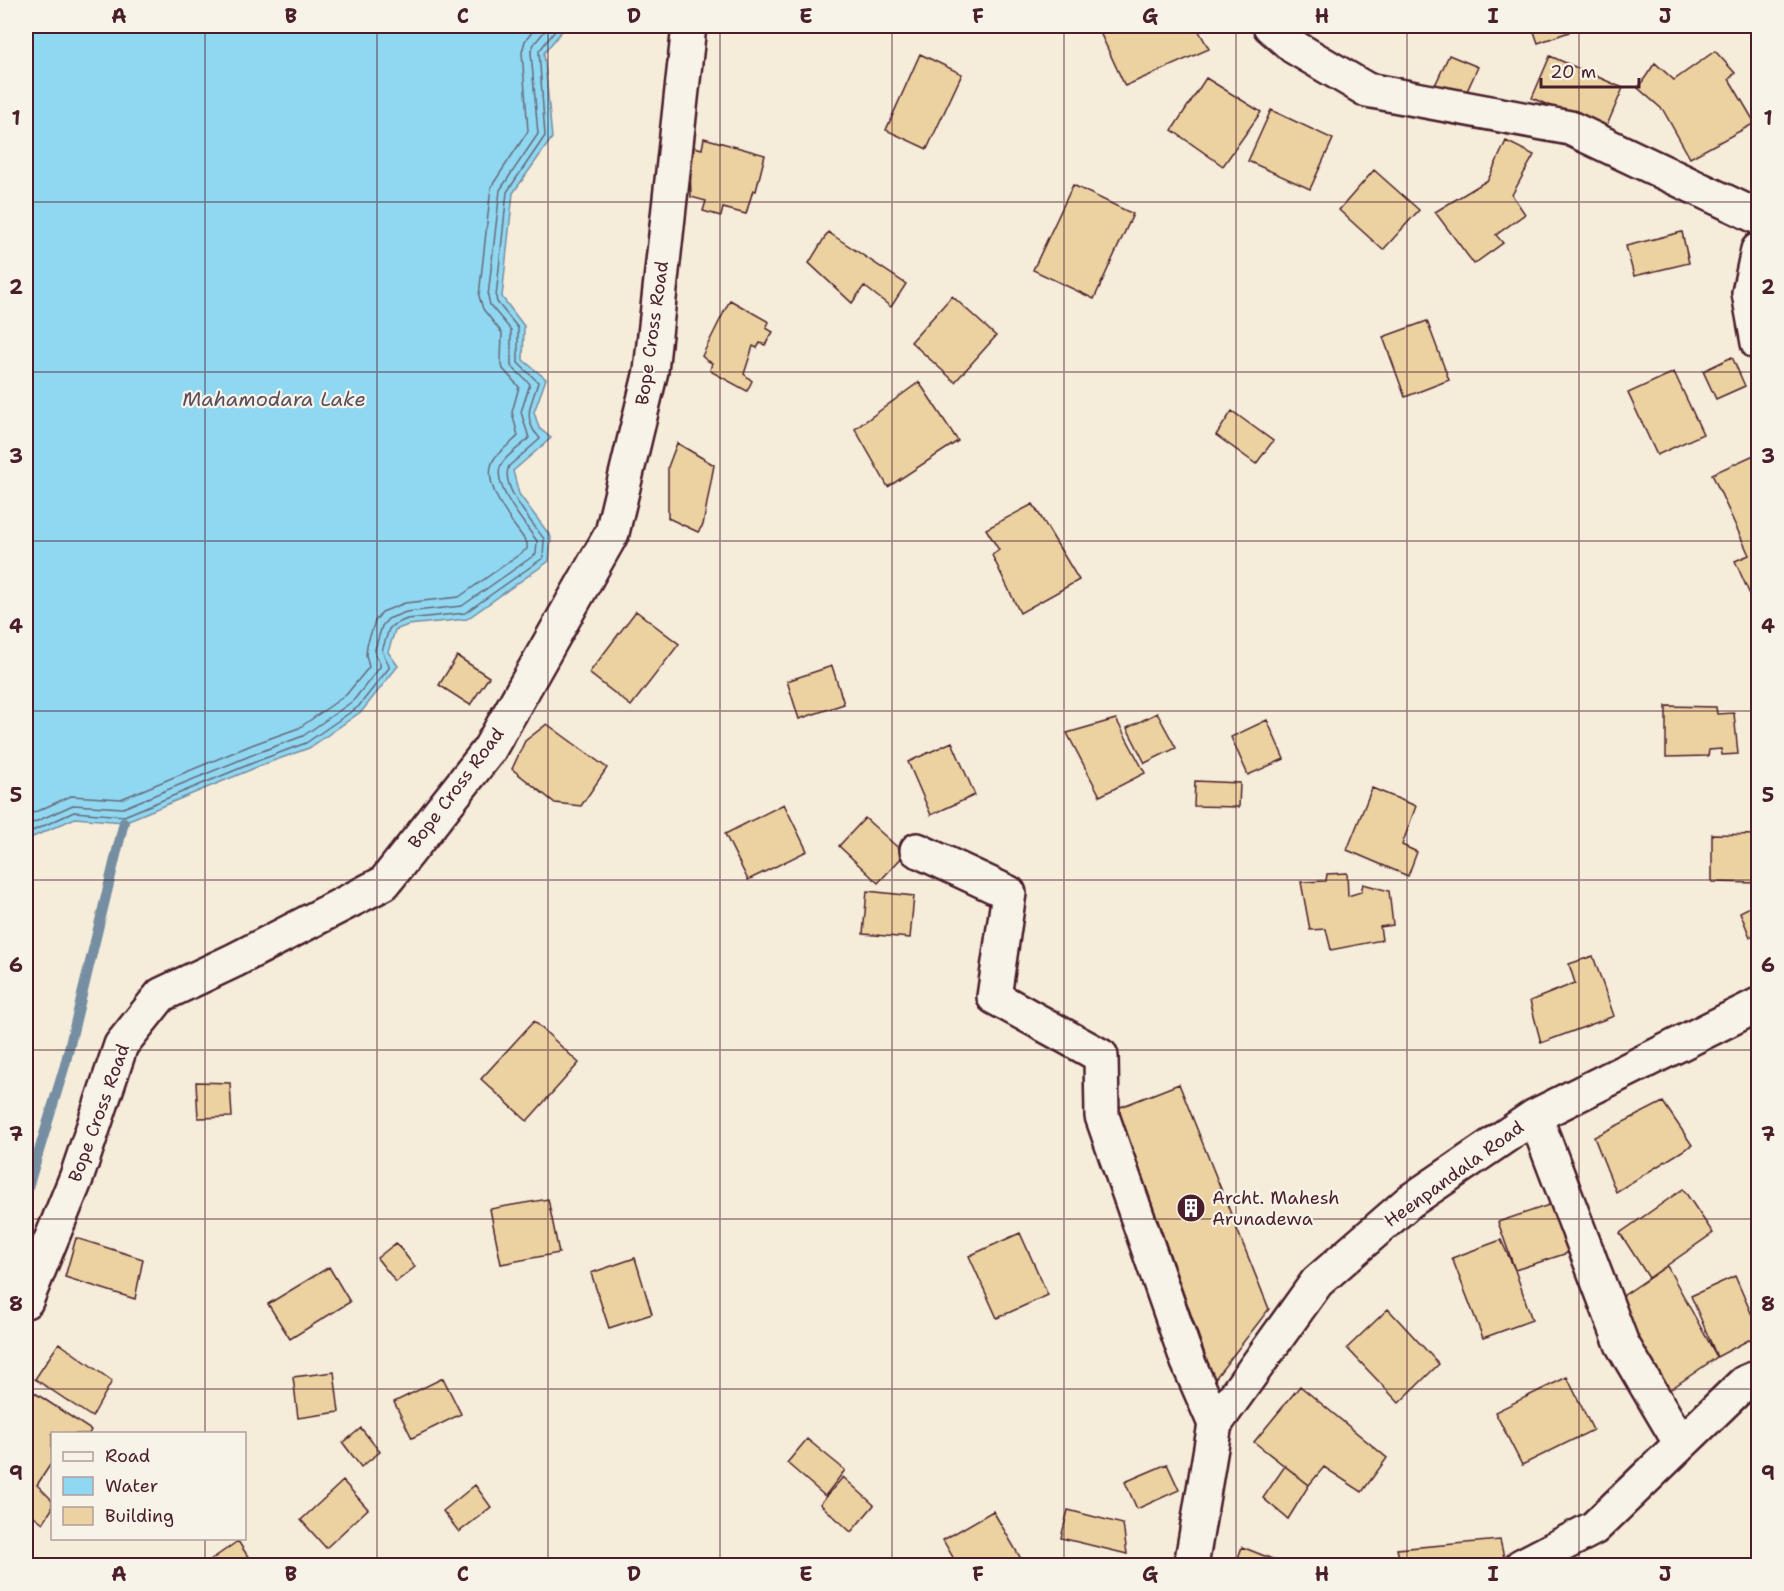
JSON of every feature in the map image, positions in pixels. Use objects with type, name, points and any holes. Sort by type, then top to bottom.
[{"type":"street","name":"Bope Cross Road","points":[[26,1301],[77,1176],[121,1045],[160,995],[235,960],[384,883],[489,750],[612,533],[651,371],[689,26]]},
{"type":"street","points":[[1270,26],[1294,47],[1366,90],[1570,128],[1758,218]]},
{"type":"street","points":[[1758,250],[1749,293],[1758,343]]},
{"type":"street","points":[[916,850],[1009,893],[994,997],[1101,1056],[1102,1116],[1188,1362],[1215,1424]]},
{"type":"street","name":"Heenpandala Road","points":[[1191,1566],[1215,1424],[1317,1282],[1410,1201],[1535,1116],[1758,1005]]},
{"type":"street","points":[[1535,1116],[1622,1344],[1681,1444]]},
{"type":"street","points":[[1521,1566],[1594,1528],[1681,1444],[1754,1385]]},
{"type":"water","name":"Mahamodara Lake","points":[[26,26],[566,26],[544,53],[552,138],[513,193],[502,297],[524,326],[523,360],[546,379],[534,412],[539,428],[551,438],[513,471],[519,494],[551,537],[549,561],[467,619],[408,625],[395,630],[388,652],[398,666],[362,711],[309,748],[124,822],[75,818],[26,840]]},
{"type":"building","points":[[1097,26],[1196,26],[1209,49],[1125,86]]},
{"type":"building","points":[[1532,26],[1567,26],[1569,32],[1538,43]]},
{"type":"building","points":[[1715,51],[1735,73],[1729,79],[1755,123],[1690,158],[1663,110],[1638,88],[1655,63],[1674,80]]},
{"type":"building","points":[[920,54],[962,74],[927,149],[886,130]]},
{"type":"building","points":[[1449,55],[1478,67],[1462,102],[1431,94]]},
{"type":"building","points":[[1550,56],[1623,88],[1605,130],[1532,98]]},
{"type":"building","points":[[1206,78],[1261,112],[1223,166],[1172,130]]},
{"type":"building","points":[[1271,110],[1333,139],[1310,189],[1248,161]]},
{"type":"building","points":[[704,138],[765,155],[756,191],[753,190],[746,214],[723,208],[721,216],[703,211],[706,201],[691,197],[690,166],[694,147],[702,149]]},
{"type":"building","points":[[1506,141],[1534,155],[1512,195],[1525,214],[1496,235],[1503,243],[1474,264],[1435,212],[1488,180]]},
{"type":"building","points":[[1374,170],[1419,210],[1383,250],[1339,210]]},
{"type":"building","points":[[1073,185],[1133,214],[1094,299],[1033,270]]},
{"type":"building","points":[[828,232],[906,284],[891,307],[864,286],[852,303],[809,263]]},
{"type":"building","points":[[1682,232],[1689,263],[1634,276],[1626,246]]},
{"type":"building","points":[[952,296],[996,336],[955,382],[911,342]]},
{"type":"building","points":[[730,300],[769,322],[766,328],[773,332],[765,345],[760,343],[757,348],[753,346],[744,374],[752,381],[747,391],[712,372],[710,370],[712,363],[702,356]]},
{"type":"building","points":[[1427,321],[1449,380],[1405,397],[1383,337]]},
{"type":"building","points":[[1732,357],[1745,386],[1716,399],[1703,371]]},
{"type":"building","points":[[1674,372],[1703,434],[1657,455],[1628,393]]},
{"type":"building","points":[[919,382],[958,441],[888,487],[855,429]]},
{"type":"building","points":[[1232,411],[1273,441],[1256,464],[1216,435]]},
{"type":"building","points":[[677,443],[714,465],[703,525],[698,532],[668,518],[668,467]]},
{"type":"building","points":[[1756,454],[1758,459],[1758,593],[1751,597],[1735,561],[1749,555],[1712,474]]},
{"type":"building","points":[[1033,504],[1079,580],[1020,613],[992,555],[999,550],[986,529]]},
{"type":"building","points":[[636,611],[679,644],[631,706],[589,673]]},
{"type":"building","points":[[457,656],[489,677],[470,705],[439,685]]},
{"type":"building","points":[[832,666],[844,704],[799,719],[787,681]]},
{"type":"building","points":[[1666,706],[1716,707],[1717,714],[1734,713],[1738,754],[1722,755],[1721,749],[1709,750],[1708,756],[1666,757]]},
{"type":"building","points":[[1157,713],[1176,748],[1145,763],[1127,728]]},
{"type":"building","points":[[1116,719],[1145,773],[1100,796],[1067,733]]},
{"type":"building","points":[[1267,720],[1284,759],[1248,775],[1231,737]]},
{"type":"building","points":[[547,724],[607,768],[581,806],[555,803],[512,769],[525,741]]},
{"type":"building","points":[[952,742],[975,795],[931,815],[908,762]]},
{"type":"building","points":[[1195,781],[1240,783],[1239,807],[1194,806]]},
{"type":"building","points":[[1372,788],[1416,806],[1402,845],[1417,852],[1408,876],[1347,850]]},
{"type":"building","points":[[784,804],[807,851],[748,880],[725,834]]},
{"type":"building","points":[[865,818],[905,854],[878,883],[839,846]]},
{"type":"building","points":[[1712,834],[1758,835],[1758,883],[1712,882]]},
{"type":"building","points":[[1347,873],[1348,896],[1361,892],[1363,884],[1389,891],[1393,925],[1380,927],[1382,940],[1331,950],[1326,929],[1310,930],[1301,882],[1326,881],[1327,874]]},
{"type":"building","points":[[867,891],[914,896],[910,938],[863,934]]},
{"type":"building","points":[[1758,903],[1758,932],[1750,937],[1740,912]]},
{"type":"building","points":[[1593,956],[1614,1016],[1541,1043],[1530,1001],[1575,983],[1569,964]]},
{"type":"building","points":[[534,1021],[579,1063],[527,1121],[481,1079]]},
{"type":"building","points":[[196,1082],[230,1083],[232,1117],[198,1118]]},
{"type":"building","name":"Archt. Mahesh Arunadewa","points":[[1179,1084],[1269,1309],[1214,1380],[1118,1108]]},
{"type":"building","points":[[1663,1102],[1692,1145],[1616,1192],[1594,1137]]},
{"type":"building","points":[[1683,1189],[1713,1233],[1649,1278],[1620,1233]]},
{"type":"building","points":[[548,1199],[559,1253],[501,1264],[490,1209]]},
{"type":"building","points":[[1561,1201],[1577,1250],[1515,1270],[1498,1222]]},
{"type":"building","points":[[1020,1233],[1048,1295],[997,1318],[969,1256]]},
{"type":"building","points":[[76,1238],[143,1259],[135,1299],[65,1277]]},
{"type":"building","points":[[1501,1240],[1515,1270],[1532,1320],[1483,1338],[1452,1258]]},
{"type":"building","points":[[396,1243],[415,1267],[396,1282],[377,1258]]},
{"type":"building","points":[[635,1258],[652,1314],[609,1328],[591,1273]]},
{"type":"building","points":[[1667,1266],[1717,1357],[1668,1391],[1614,1302]]},
{"type":"building","points":[[329,1267],[350,1302],[290,1339],[268,1304]]},
{"type":"building","points":[[1735,1276],[1758,1329],[1758,1335],[1717,1357],[1691,1296]]},
{"type":"building","points":[[1388,1309],[1439,1364],[1399,1403],[1347,1348]]},
{"type":"building","points":[[59,1343],[112,1381],[92,1417],[35,1379]]},
{"type":"building","points":[[334,1372],[339,1412],[298,1418],[293,1377]]},
{"type":"building","points":[[1567,1377],[1593,1430],[1522,1465],[1495,1412]]},
{"type":"building","points":[[443,1378],[461,1414],[412,1438],[394,1402]]},
{"type":"building","points":[[1300,1386],[1387,1458],[1362,1492],[1324,1467],[1309,1485],[1254,1442]]},
{"type":"building","points":[[32,1391],[91,1430],[90,1432],[51,1432],[51,1464],[37,1485],[51,1499],[51,1511],[43,1523],[26,1510],[26,1400]]},
{"type":"building","points":[[361,1428],[380,1452],[361,1467],[343,1443]]},
{"type":"building","points":[[807,1439],[845,1470],[825,1496],[787,1463]]},
{"type":"building","points":[[1167,1464],[1179,1490],[1137,1509],[1125,1482]]},
{"type":"building","points":[[1285,1466],[1309,1485],[1288,1519],[1263,1498]]},
{"type":"building","points":[[843,1477],[874,1505],[851,1532],[820,1504]]},
{"type":"building","points":[[343,1481],[368,1509],[326,1548],[301,1520]]},
{"type":"building","points":[[475,1485],[491,1507],[459,1532],[443,1511]]},
{"type":"building","points":[[1068,1510],[1123,1524],[1127,1554],[1061,1538]]},
{"type":"building","points":[[993,1511],[1024,1564],[958,1566],[943,1540]]},
{"type":"building","points":[[1500,1540],[1506,1566],[1401,1566],[1397,1549]]},
{"type":"building","points":[[238,1541],[254,1566],[202,1566]]},
{"type":"building","points":[[1242,1547],[1290,1566],[1235,1566]]},
{"type":"waterway","points":[[26,1194],[65,1065],[124,822]]},
{"type":"place","name":"Archt. Mahesh Arunadewa","points":[[1191,1208]]}]
